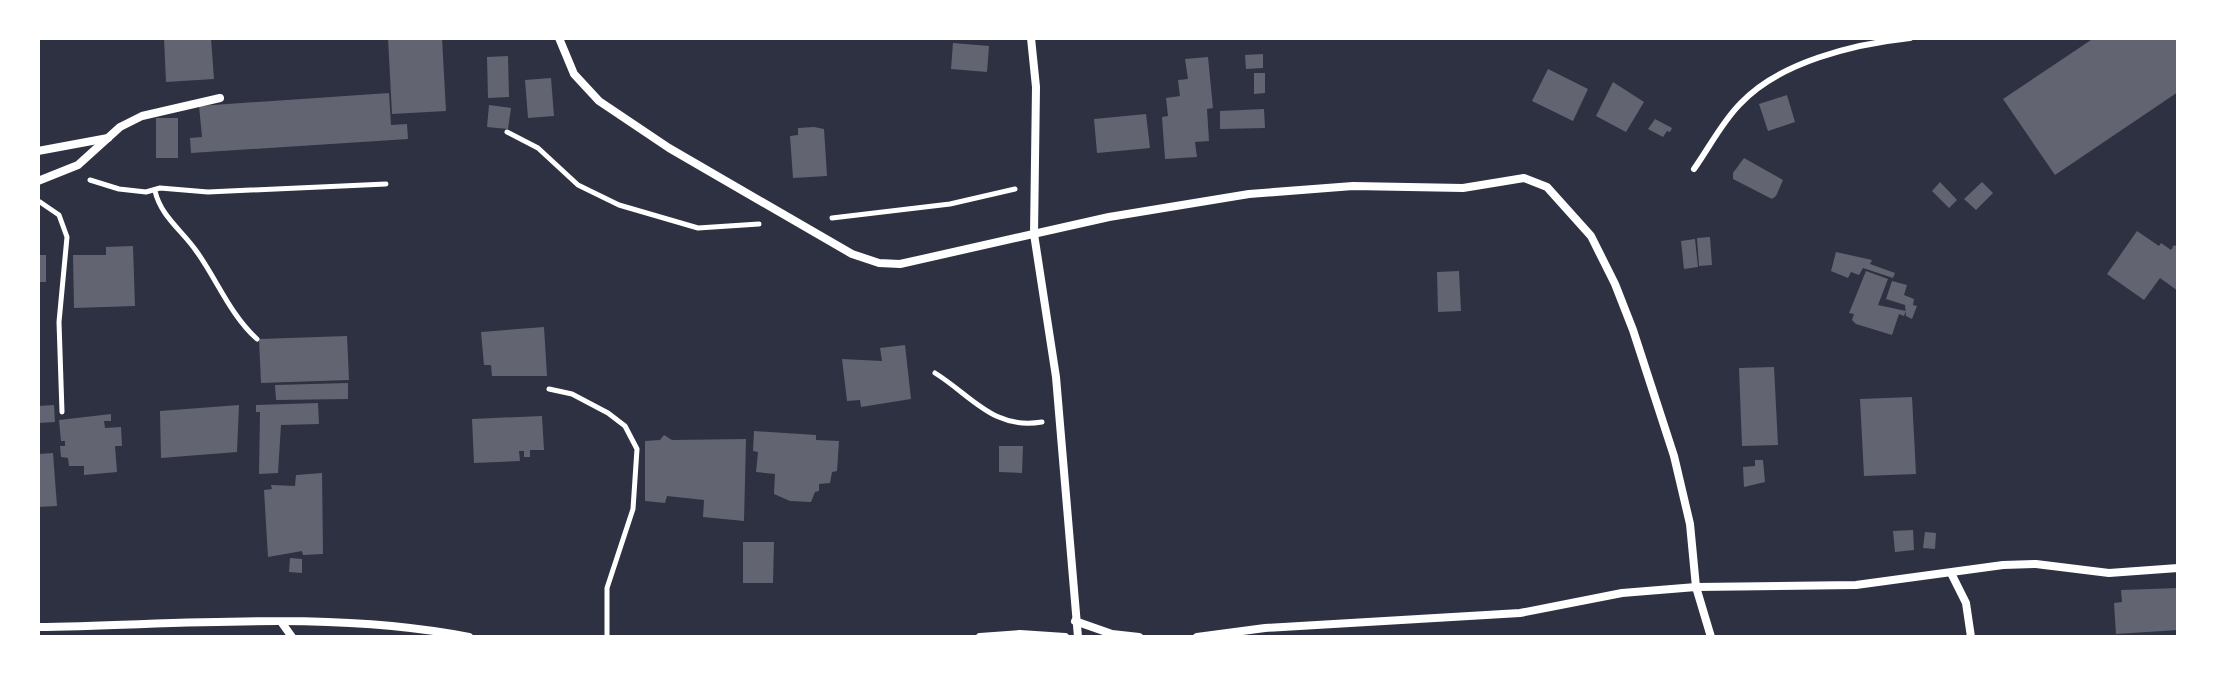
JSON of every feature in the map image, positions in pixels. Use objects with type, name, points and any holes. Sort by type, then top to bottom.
[{"type":"street","points":[[559,38],[574,74],[599,101],[681,156],[852,254],[879,263],[900,264],[1135,212],[1289,190],[1353,186],[1463,188],[1524,178],[1547,187],[1591,236],[1633,330],[1678,470],[1690,524],[1696,587],[1711,637]]},
{"type":"street","points":[[1031,38],[1036,87],[1034,234],[1056,377],[1078,637]]},
{"type":"street","points":[[38,181],[88,158],[109,138],[142,116],[220,98]]},
{"type":"street","points":[[38,151],[109,138]]},
{"type":"street","points":[[1197,637],[1265,628],[1520,613],[1622,593],[1696,587],[1856,585],[2036,564],[2109,573],[2178,568]]},
{"type":"street","points":[[1951,573],[1966,603],[1971,637]]},
{"type":"street","points":[[1075,621],[1112,634],[1139,637]]},
{"type":"street","points":[[282,623],[292,637]]},
{"type":"street","points":[[38,627],[372,624],[469,637]]},
{"type":"street","points":[[980,637],[1020,634],[1065,637]]},
{"type":"lane","points":[[1694,169],[1740,104],[1777,75],[1840,53],[1910,38]]},
{"type":"path","points":[[67,170],[119,189],[155,191],[160,188],[208,192],[386,184]]},
{"type":"path","points":[[155,191],[162,211],[191,243],[238,318],[257,339]]},
{"type":"path","points":[[38,201],[59,215],[67,237],[59,322],[62,412]]},
{"type":"path","points":[[935,373],[990,416],[1018,423],[1059,424]]},
{"type":"path","points":[[549,389],[572,394],[608,413],[625,426],[637,449],[633,509],[607,588],[607,637]]},
{"type":"building","points":[[164,38],[211,38],[214,79],[166,82]]},
{"type":"building","points":[[388,38],[442,38],[446,111],[392,114]]},
{"type":"building","points":[[2094,38],[2178,38],[2178,92],[2055,175],[2003,99]]},
{"type":"building","points":[[953,43],[989,46],[987,72],[951,69]]},
{"type":"building","points":[[1263,54],[1263,68],[1246,69],[1245,55]]},
{"type":"building","points":[[508,56],[509,97],[488,98],[487,57]]},
{"type":"building","points":[[1208,57],[1213,108],[1207,109],[1209,141],[1195,142],[1197,157],[1165,159],[1162,117],[1168,116],[1166,98],[1180,96],[1178,80],[1188,79],[1185,59]]},
{"type":"building","points":[[1548,69],[1588,89],[1573,121],[1532,101]]},
{"type":"building","points":[[1254,73],[1265,73],[1265,93],[1254,94]]},
{"type":"building","points":[[551,78],[554,116],[528,118],[525,80]]},
{"type":"building","points":[[1613,82],[1644,102],[1626,132],[1596,116]]},
{"type":"building","points":[[389,93],[391,125],[407,124],[408,139],[191,153],[190,138],[202,137],[199,106]]},
{"type":"building","points":[[1787,95],[1795,122],[1768,131],[1759,104]]},
{"type":"building","points":[[489,105],[511,108],[508,129],[487,127]]},
{"type":"building","points":[[1264,109],[1265,128],[1220,129],[1220,111]]},
{"type":"building","points":[[1146,114],[1150,148],[1097,153],[1094,119]]},
{"type":"building","points":[[156,118],[178,118],[178,158],[156,158]]},
{"type":"building","points":[[1655,119],[1672,128],[1670,132],[1667,131],[1663,137],[1648,129]]},
{"type":"building","points":[[798,128],[824,129],[827,176],[793,178],[790,136],[798,135]]},
{"type":"building","points":[[1744,158],[1783,180],[1776,196],[1772,199],[1733,179],[1733,173]]},
{"type":"building","points":[[1940,182],[1957,200],[1949,208],[1932,191]]},
{"type":"building","points":[[1982,182],[1993,193],[1976,210],[1964,199]]},
{"type":"building","points":[[2137,231],[2159,246],[2161,243],[2171,250],[2174,245],[2178,247],[2178,291],[2160,278],[2144,300],[2107,274]]},
{"type":"building","points":[[1710,237],[1712,265],[1699,266],[1697,238]]},
{"type":"building","points":[[1695,239],[1698,267],[1684,269],[1681,241]]},
{"type":"building","points":[[133,246],[135,306],[74,308],[73,255],[106,255],[106,247]]},
{"type":"building","points":[[1836,252],[1872,260],[1870,264],[1895,273],[1893,278],[1863,268],[1859,275],[1851,272],[1848,278],[1831,271]]},
{"type":"building","points":[[38,255],[46,255],[46,282],[38,282]]},
{"type":"building","points":[[1459,271],[1461,311],[1438,312],[1437,272]]},
{"type":"building","points":[[1866,271],[1888,279],[1878,305],[1906,311],[1904,316],[1899,314],[1892,335],[1856,324],[1852,320],[1854,314],[1849,313]]},
{"type":"building","points":[[1892,281],[1907,285],[1904,295],[1914,299],[1913,305],[1917,306],[1912,319],[1906,316],[1905,305],[1886,299]]},
{"type":"building","points":[[544,327],[547,376],[492,376],[491,365],[484,365],[481,332]]},
{"type":"building","points":[[347,336],[349,380],[261,383],[259,339]]},
{"type":"building","points":[[905,345],[911,399],[861,407],[860,400],[847,401],[842,359],[882,361],[880,348]]},
{"type":"building","points":[[1774,367],[1778,445],[1742,446],[1739,368]]},
{"type":"building","points":[[348,383],[348,399],[276,400],[275,385]]},
{"type":"building","points":[[1912,397],[1916,474],[1864,476],[1860,399]]},
{"type":"building","points":[[318,403],[319,424],[281,425],[278,473],[259,474],[260,412],[256,412],[256,405]]},
{"type":"building","points":[[54,405],[55,422],[38,423],[38,406]]},
{"type":"building","points":[[239,405],[237,452],[161,458],[160,411]]},
{"type":"building","points":[[111,414],[111,421],[104,421],[105,428],[121,427],[122,446],[115,446],[117,472],[84,475],[84,466],[69,466],[68,458],[61,457],[60,446],[65,446],[65,441],[61,441],[59,420]]},
{"type":"building","points":[[542,416],[544,450],[530,450],[530,457],[524,457],[524,451],[519,451],[520,461],[474,463],[472,419]]},
{"type":"building","points":[[754,431],[816,435],[816,440],[839,441],[837,471],[832,472],[830,483],[819,484],[819,491],[815,492],[811,502],[790,501],[774,494],[775,474],[756,472],[758,452],[753,451]]},
{"type":"building","points":[[664,435],[672,440],[746,439],[744,521],[703,517],[704,500],[667,496],[665,503],[645,501],[645,441],[660,440]]},
{"type":"building","points":[[999,446],[1023,446],[1022,473],[999,472]]},
{"type":"building","points":[[53,453],[57,506],[38,507],[38,454]]},
{"type":"building","points":[[1755,460],[1763,460],[1765,482],[1744,487],[1743,467],[1755,466]]},
{"type":"building","points":[[322,473],[323,554],[303,555],[302,551],[268,557],[264,490],[272,489],[271,485],[295,486],[296,475]]},
{"type":"building","points":[[1913,530],[1914,550],[1895,552],[1893,531]]},
{"type":"building","points":[[1925,532],[1936,533],[1935,549],[1923,548]]},
{"type":"building","points":[[743,542],[774,542],[773,583],[743,583]]},
{"type":"building","points":[[290,558],[302,559],[302,573],[289,572]]},
{"type":"building","points":[[2178,588],[2178,630],[2116,634],[2114,603],[2122,602],[2121,590]]}]
